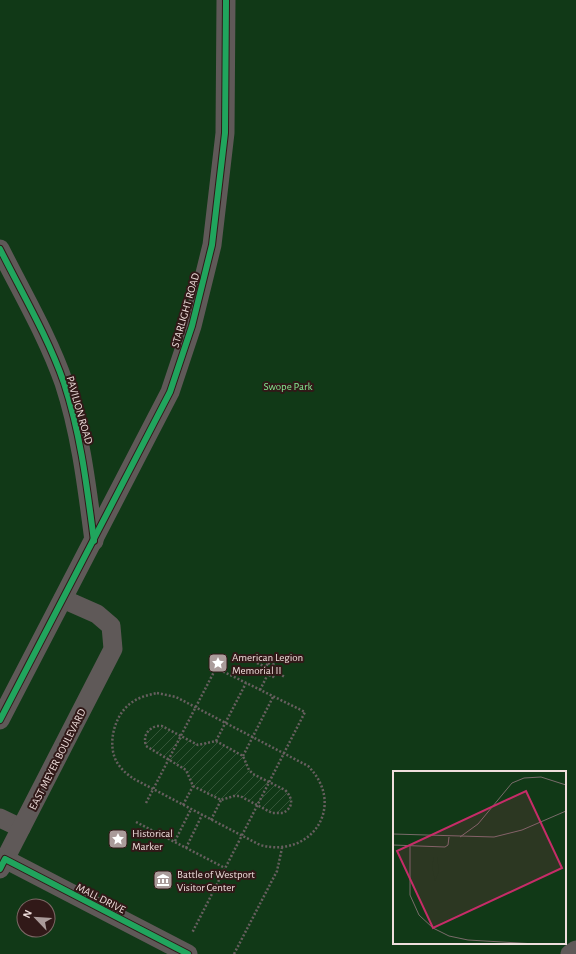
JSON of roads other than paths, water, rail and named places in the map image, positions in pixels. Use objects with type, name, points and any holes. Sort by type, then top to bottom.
[{"type":"street","name":"STARLIGHT ROAD","points":[[63,599],[170,392],[192,326],[212,245],[225,133],[226,0]]},
{"type":"street","name":"PAVILION ROAD","points":[[0,249],[46,339],[64,383],[81,449],[94,541]]},
{"type":"street","name":"EAST MEYER BOULEVARD","points":[[2,864],[113,649],[111,626],[97,614],[63,599]]},
{"type":"street","points":[[0,720],[63,599]]},
{"type":"street","points":[[0,818],[21,828]]},
{"type":"street","name":"MALL DRIVE","points":[[2,864],[188,954]]},
{"type":"street","points":[[570,954],[576,950]]},
{"type":"place","name":"American Legion Memorial II","points":[[218,663]]},
{"type":"place","name":"Historical Marker","points":[[118,839]]},
{"type":"place","name":"Battle of Westport Visitor Center","points":[[163,880]]},
{"type":"park label","name":"Swope Park","points":[[288,386]]}]
